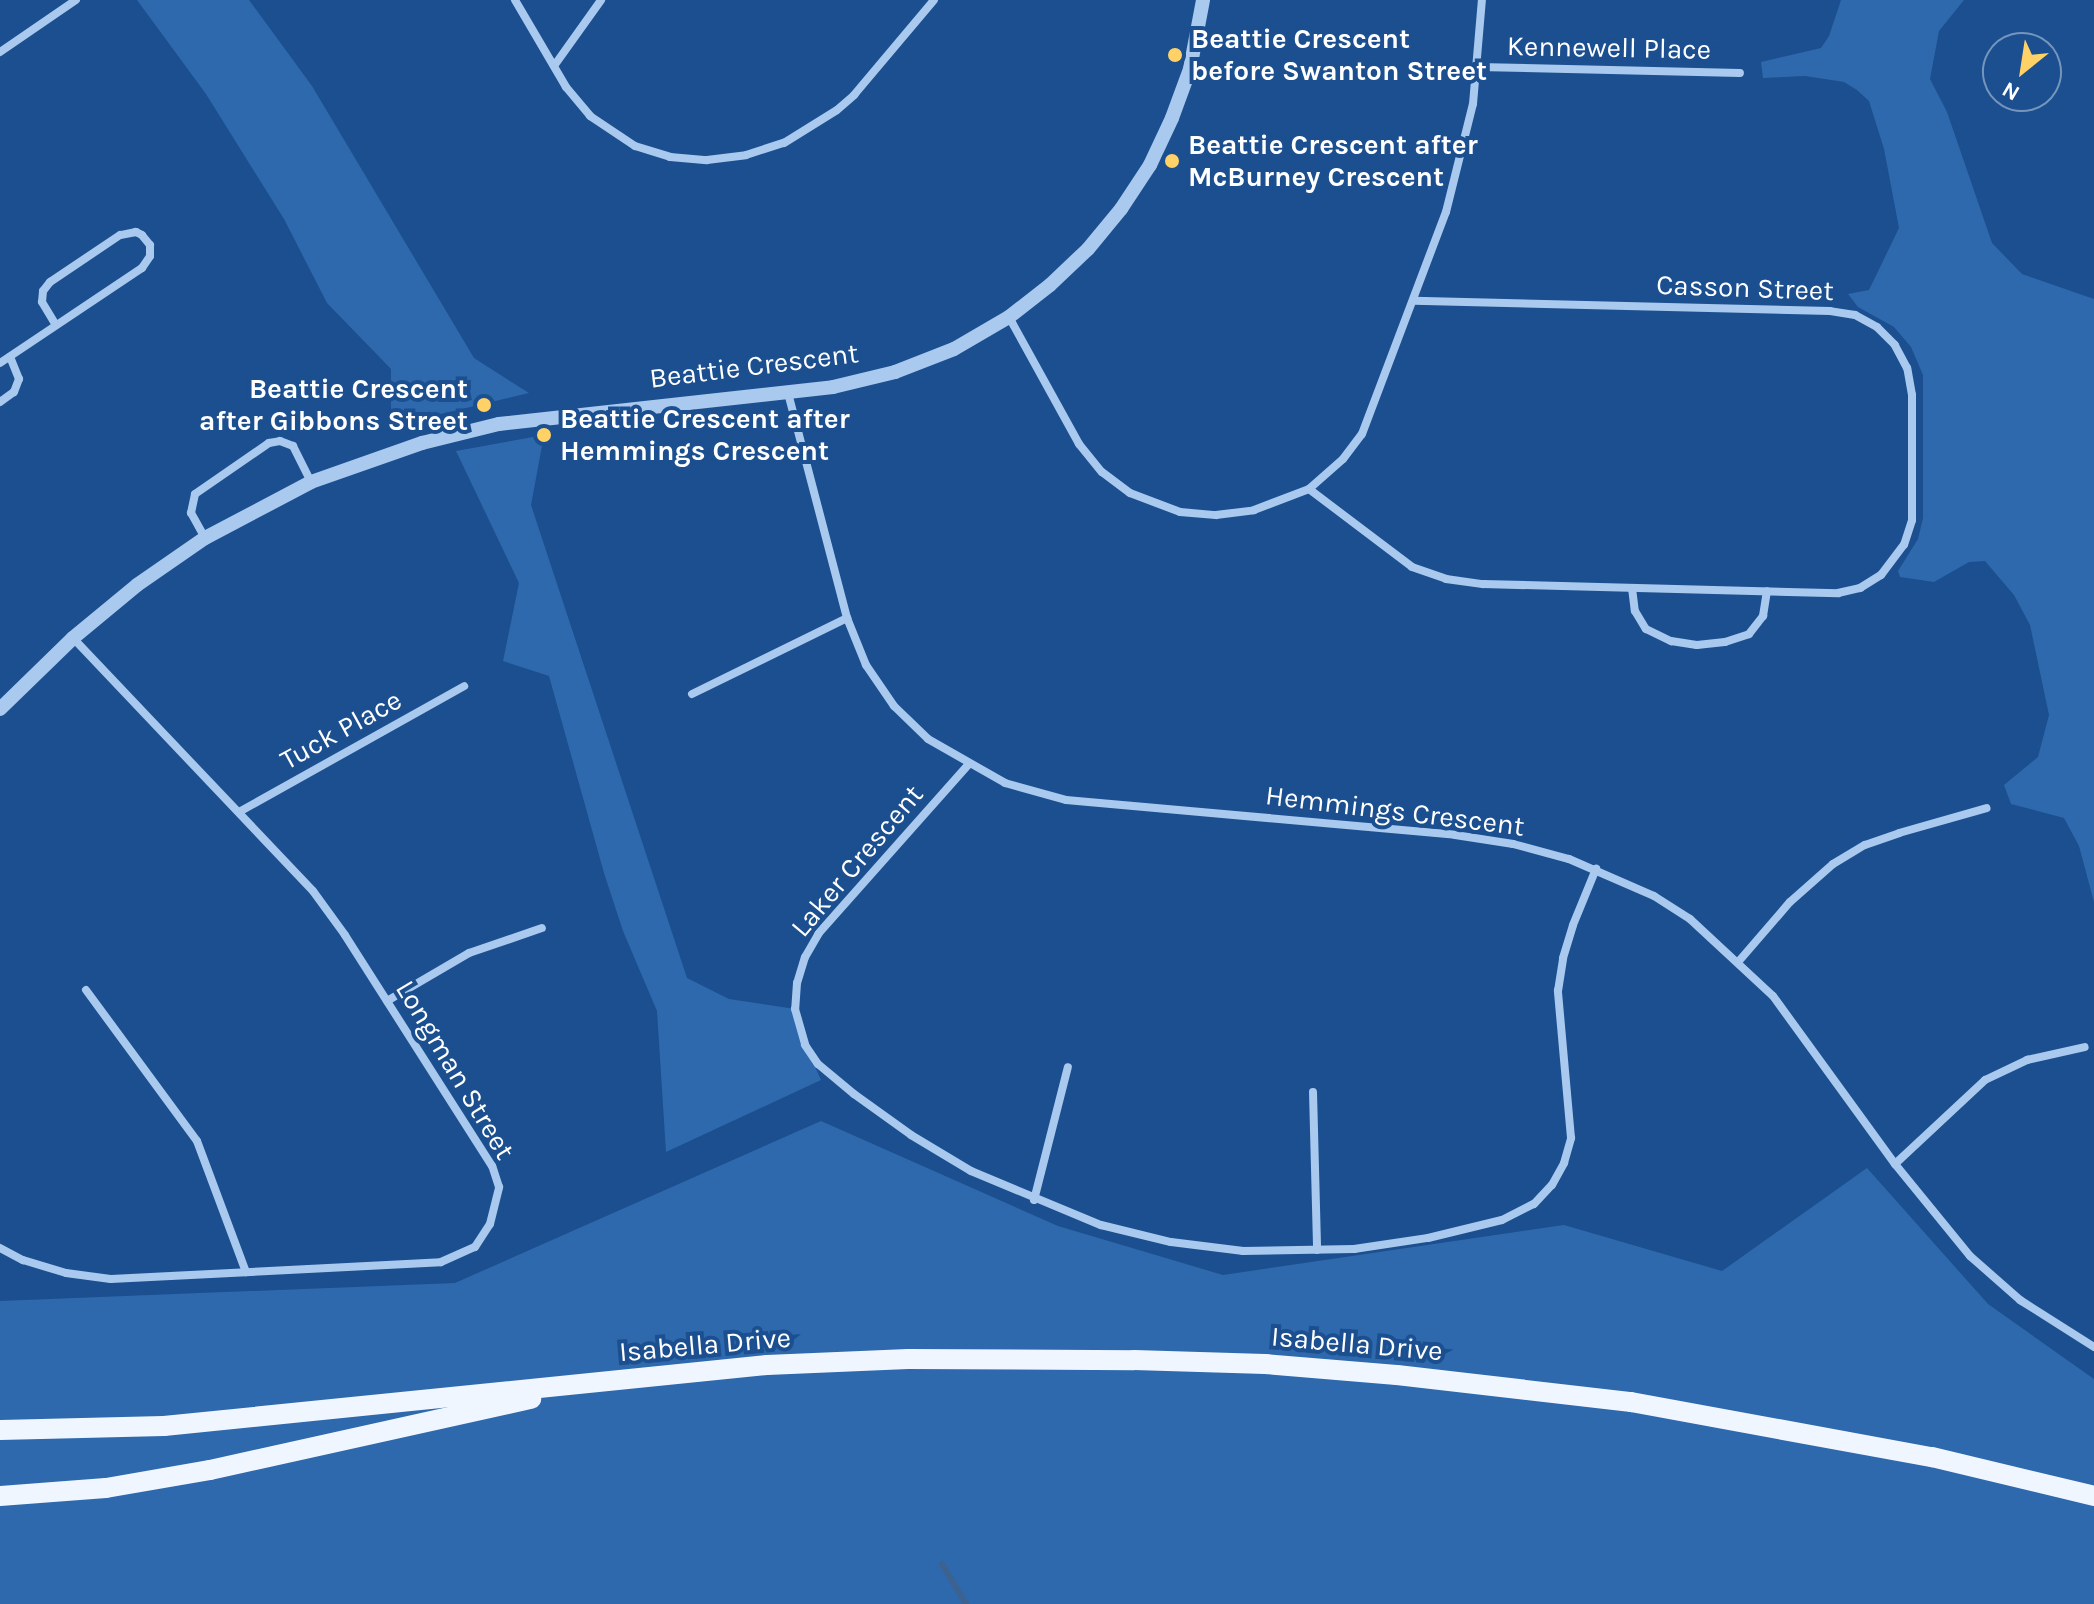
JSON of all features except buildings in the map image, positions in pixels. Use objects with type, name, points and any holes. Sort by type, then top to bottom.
[{"type":"main road","name":"Isabella Drive","points":[[0,1430],[164,1426],[698,1370],[908,1359],[1034,1358],[1265,1364],[1514,1386],[1631,1402],[1902,1451],[2094,1496]]},
{"type":"main road","name":"Isabella Drive","points":[[0,1496],[106,1488],[210,1470],[605,1382]]},
{"type":"street","points":[[0,52],[76,0]]},
{"type":"street","points":[[515,0],[554,66],[590,116],[635,146],[688,159],[746,155],[793,138],[837,110],[854,95],[934,0]]},
{"type":"street","points":[[554,66],[601,0]]},
{"type":"street","name":"Beattie Crescent","points":[[0,709],[73,638],[137,585],[205,538],[311,482],[385,454],[479,429],[577,413],[833,387],[895,372],[954,349],[1009,317],[1050,285],[1088,249],[1121,209],[1150,165],[1190,69],[1203,0]]},
{"type":"street","points":[[1009,317],[1079,444],[1102,472],[1130,493],[1180,512],[1216,515],[1254,510],[1309,489],[1343,459],[1362,434],[1414,301],[1457,176],[1478,67],[1482,0]]},
{"type":"street","name":"Kennewell Place","points":[[1478,67],[1740,73]]},
{"type":"street","points":[[0,363],[142,268],[150,256],[150,245],[142,235],[136,232],[120,235],[50,282],[43,291],[42,302],[56,325]]},
{"type":"street","name":"Casson Street","points":[[1309,489],[1412,567],[1446,579],[1483,584],[1838,593],[1860,588],[1881,575],[1904,545],[1912,520],[1912,395],[1907,368],[1895,345],[1877,327],[1855,315],[1830,311],[1414,301]]},
{"type":"street","points":[[0,402],[14,392],[19,379],[10,357]]},
{"type":"street","name":"Hemmings Crescent","points":[[788,393],[847,618],[866,665],[894,706],[928,739],[968,765],[1025,790],[1066,800],[1455,835],[1513,844],[1596,869],[1654,896],[1690,919],[1739,961],[1803,1035],[1895,1164],[1970,1256],[2020,1300],[2094,1347]]},
{"type":"street","points":[[205,538],[191,513],[195,494],[269,443],[280,441],[293,446],[311,482]]},
{"type":"street","points":[[1632,588],[1635,611],[1646,629],[1671,641],[1697,645],[1725,642],[1749,634],[1763,616],[1767,591]]},
{"type":"street","points":[[692,694],[847,618]]},
{"type":"street","name":"Longman Street","points":[[0,1248],[23,1260],[66,1273],[111,1279],[441,1262],[475,1247],[490,1224],[499,1187],[492,1166],[313,891],[73,638]]},
{"type":"street","name":"Tuck Place","points":[[239,812],[464,686]]},
{"type":"street","name":"Laker Crescent","points":[[968,765],[819,933],[805,957],[797,983],[797,1022],[805,1045],[818,1064],[865,1102],[911,1135],[971,1171],[1034,1200],[1101,1225],[1171,1242],[1243,1251],[1317,1250],[1428,1238],[1502,1220],[1534,1204],[1552,1185],[1564,1163],[1571,1138],[1559,1013],[1563,958],[1596,869]]},
{"type":"street","points":[[1739,961],[1790,902],[1833,864],[1865,845],[1987,808]]},
{"type":"street","points":[[387,1001],[469,953],[542,928]]},
{"type":"street","points":[[86,990],[197,1141],[246,1272]]},
{"type":"street","points":[[1895,1164],[1985,1080],[2027,1060],[2085,1047]]},
{"type":"street","points":[[1034,1200],[1068,1067]]},
{"type":"street","points":[[1313,1092],[1317,1250]]},
{"type":"shaded area","points":[[137,0],[249,0],[312,86],[474,358],[529,393],[391,426],[391,369],[327,303],[284,219],[206,94]]},
{"type":"shaded area","points":[[1841,0],[1964,0],[1939,31],[1930,79],[1947,112],[1992,243],[2022,274],[2094,299],[2094,902],[2079,846],[2064,818],[2011,804],[2004,785],[2038,757],[2049,715],[2030,625],[2014,595],[1985,561],[1969,562],[1934,582],[1900,577],[1898,571],[1918,539],[1923,518],[1923,375],[1911,347],[1894,327],[1858,307],[1848,294],[1869,290],[1899,228],[1884,149],[1869,101],[1857,90],[1844,82],[1805,76],[1763,78],[1761,62],[1821,48],[1829,36]]},
{"type":"shaded area","points":[[544,435],[531,505],[687,978],[729,999],[795,1009],[802,1037],[821,1080],[666,1152],[657,1011],[623,931],[604,873],[549,676],[503,661],[519,583],[456,451]]},
{"type":"shaded area","points":[[821,1121],[1058,1226],[1223,1275],[1564,1225],[1722,1271],[1867,1168],[1988,1304],[2094,1379],[2094,1604],[0,1604],[0,1301],[455,1283]]},
{"type":"waterway","points":[[942,1564],[966,1604]]},
{"type":"place","name":"Beattie Crescent before Swanton Street","points":[[1175,55]]},
{"type":"place","name":"Beattie Crescent after McBurney Crescent","points":[[1172,161]]},
{"type":"place","name":"Beattie Crescent after Gibbons Street","points":[[484,405]]},
{"type":"place","name":"Beattie Crescent after Hemmings Crescent","points":[[544,435]]}]
